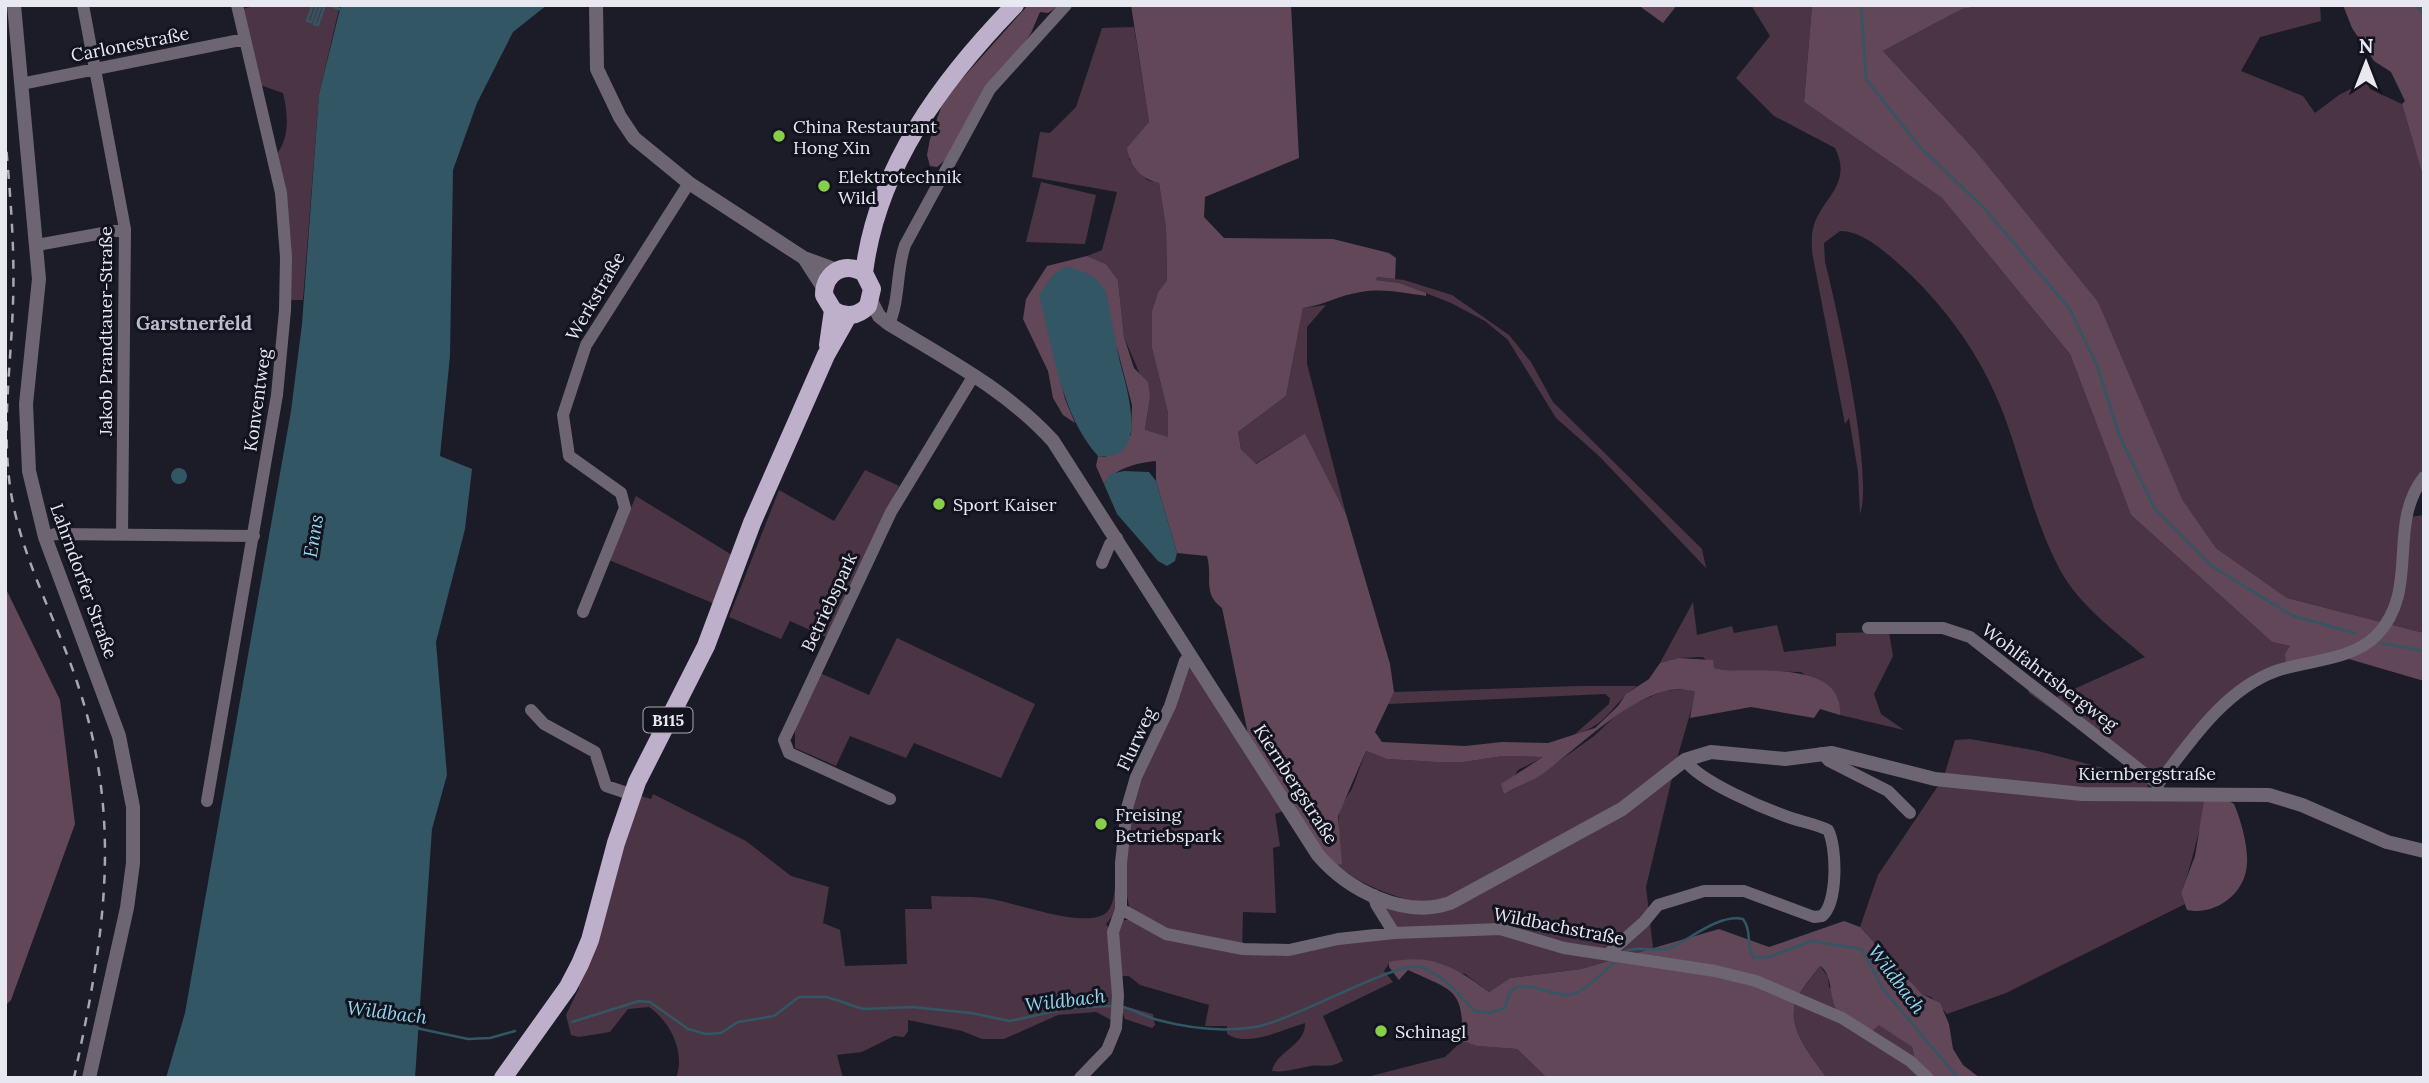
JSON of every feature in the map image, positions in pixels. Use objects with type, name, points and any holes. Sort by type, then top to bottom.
[{"type":"main road","name":"B115","points":[[863,313],[826,300],[824,289],[828,278],[850,270],[869,233],[898,161],[926,112],[971,51],[1015,5]]},
{"type":"main road","name":"B115","points":[[503,1078],[568,987],[580,964],[633,794],[706,646],[752,523],[826,355],[863,313],[871,283],[850,270]]},
{"type":"street","name":"Lahrndorfer Straße","points":[[14,5],[39,289],[27,383],[25,432],[31,483],[45,537],[119,736],[133,807],[133,863],[127,908],[89,1078]]},
{"type":"street","name":"Jakob Prandtauer-Straße","points":[[83,5],[97,68],[125,229],[122,535]]},
{"type":"street","name":"Konventweg","points":[[207,801],[254,536],[281,359],[286,257],[278,177],[237,5]]},
{"type":"street","points":[[863,313],[897,307],[899,263],[905,245],[971,120],[1001,75],[1066,5]]},
{"type":"street","points":[[595,10],[596,64],[620,117],[642,146],[689,183],[804,258],[850,270]]},
{"type":"street","name":"Carlonestraße","points":[[21,83],[245,39]]},
{"type":"street","name":"Werkstraße","points":[[583,612],[625,508],[625,500],[621,493],[569,456],[563,415],[592,332],[689,183]]},
{"type":"street","points":[[37,245],[125,229]]},
{"type":"street","points":[[804,258],[824,289]]},
{"type":"street","name":"Kiernbergstraße","points":[[863,313],[974,375],[1027,414],[1054,441],[1319,857],[1341,878],[1374,895],[1415,908],[1450,903],[1622,809],[1685,760],[1711,752],[1785,759],[1822,753],[1847,755],[1908,773],[1962,783],[2115,796],[2158,789],[2269,795],[2387,842],[2424,851]]},
{"type":"street","name":"Betriebspark","points":[[890,799],[789,752],[784,740],[891,512],[974,375]]},
{"type":"street","points":[[2158,789],[2206,724],[2242,690],[2274,672],[2348,652],[2375,637],[2397,603],[2404,575],[2406,514],[2411,498],[2424,478]]},
{"type":"street","points":[[45,537],[55,534],[254,536]]},
{"type":"street","points":[[1102,564],[1110,544],[1117,538]]},
{"type":"street","name":"Wohlfahrtsbergweg","points":[[1868,628],[1943,628],[1970,637],[2158,789]]},
{"type":"street","name":"Flurweg","points":[[1080,1078],[1107,1050],[1113,1040],[1118,1015],[1113,932],[1121,909],[1121,863],[1127,808],[1136,776],[1170,706],[1185,661],[1191,655]]},
{"type":"street","points":[[531,710],[544,724],[595,752],[606,786],[633,794]]},
{"type":"street","points":[[1822,753],[1829,761],[1888,792],[1910,813]]},
{"type":"street","points":[[1608,954],[1644,922],[1658,905],[1679,897],[1717,890],[1744,891],[1814,917],[1822,916],[1831,905],[1833,845],[1828,830],[1788,817],[1717,783],[1695,771],[1685,760]]},
{"type":"street","points":[[1374,895],[1376,904],[1394,933]]},
{"type":"street","name":"Wildbachstraße","points":[[1121,909],[1166,934],[1263,951],[1302,948],[1338,939],[1394,933],[1500,929],[1564,948],[1671,962],[1756,981],[1842,1018],[1910,1061],[1928,1078]]},
{"type":"shaded area","points":[[257,5],[340,5],[319,94],[303,300],[289,300],[277,154],[286,132],[285,101],[283,93],[260,85],[243,9]]},
{"type":"shaded area","points":[[1028,5],[1060,5],[1048,13],[1040,12],[1031,33],[945,160],[937,167],[930,166],[927,155],[930,139],[944,99]]},
{"type":"shaded area","points":[[1131,5],[1291,5],[1299,158],[1205,197],[1204,217],[1224,238],[1333,239],[1389,253],[1396,258],[1395,279],[1377,277],[1376,280],[1400,283],[1426,293],[1426,296],[1394,291],[1369,291],[1303,308],[1286,396],[1238,432],[1241,449],[1256,464],[1305,433],[1346,514],[1390,664],[1394,692],[1375,732],[1382,742],[1465,746],[1502,742],[1548,743],[1595,728],[1618,706],[1626,694],[1649,679],[1660,663],[1678,658],[1713,660],[1714,668],[1724,670],[1777,671],[1814,678],[1828,685],[1838,698],[1840,715],[1820,709],[1814,718],[1751,707],[1690,718],[1695,692],[1676,689],[1634,704],[1538,777],[1504,794],[1501,784],[1543,757],[1503,756],[1464,762],[1436,762],[1387,759],[1366,751],[1338,816],[1342,864],[1336,865],[1326,856],[1249,739],[1222,608],[1210,591],[1207,556],[1177,553],[1156,481],[1156,461],[1127,467],[1104,484],[1096,466],[1098,456],[1105,457],[1131,435],[1132,405],[1117,348],[1047,325],[1065,399],[1075,423],[1063,415],[1053,398],[1048,371],[1023,319],[1026,299],[1047,266],[1087,256],[1106,264],[1118,280],[1124,337],[1134,368],[1148,382],[1150,398],[1145,430],[1168,437],[1168,413],[1152,348],[1152,311],[1158,292],[1167,280],[1166,228],[1159,183],[1137,171],[1127,148],[1149,122]]},
{"type":"shaded area","points":[[1638,5],[1677,5],[1663,23]]},
{"type":"shaded area","points":[[1751,5],[1812,5],[1804,102],[1942,198],[2070,354],[2131,515],[2272,642],[2290,646],[2286,663],[2242,686],[2158,775],[2151,774],[2052,699],[2145,657],[2088,606],[2060,570],[2036,513],[2004,415],[1974,353],[1932,297],[1899,264],[1864,238],[1840,231],[1824,243],[1825,262],[1838,315],[1858,429],[1863,494],[1860,514],[1858,472],[1849,418],[1845,424],[1812,252],[1816,219],[1838,182],[1840,161],[1835,148],[1774,116],[1736,78],[1770,36]]},
{"type":"shaded area","points":[[1812,5],[1986,5],[1962,9],[1883,51],[1974,149],[2098,302],[2182,499],[2216,548],[2287,598],[2424,633],[2424,681],[2342,657],[2286,663],[2285,654],[2290,646],[2272,642],[2131,515],[2070,354],[1942,198],[1804,102]]},
{"type":"shaded area","points":[[1986,5],[2320,5],[2321,21],[2260,37],[2241,71],[2303,96],[2315,113],[2339,95],[2366,81],[2370,89],[2402,104],[2424,180],[2424,471],[2407,496],[2402,518],[2424,515],[2424,633],[2287,598],[2216,548],[2182,499],[2013,199],[1974,149],[1883,51],[1962,9]]},
{"type":"shaded area","points":[[2343,5],[2424,5],[2424,180],[2402,104],[2405,101],[2391,72],[2374,61],[2352,28]]},
{"type":"shaded area","points":[[1134,27],[1149,122],[1129,159],[1147,180],[1159,183],[1166,228],[1167,280],[1158,292],[1152,311],[1152,348],[1168,413],[1168,438],[1145,431],[1150,398],[1124,337],[1118,280],[1106,264],[1087,256],[1102,250],[1117,192],[1032,177],[1040,132],[1050,133],[1076,107],[1102,28]]},
{"type":"shaded area","points":[[1041,182],[1096,195],[1085,244],[1026,242]]},
{"type":"shaded area","points":[[1376,277],[1404,280],[1452,295],[1509,335],[1531,362],[1553,402],[1702,549],[1706,568],[1598,455],[1556,418],[1508,340],[1485,321],[1451,303],[1400,283],[1376,280]]},
{"type":"shaded area","points":[[1326,305],[1307,327],[1307,364],[1346,514],[1305,433],[1255,464],[1241,449],[1238,432],[1286,396],[1303,308]]},
{"type":"shaded area","points":[[865,470],[899,486],[826,637],[790,621],[781,639],[729,617],[779,490],[834,521]]},
{"type":"shaded area","points":[[636,496],[732,555],[715,604],[609,560]]},
{"type":"shaded area","points":[[5,587],[60,700],[75,824],[11,1000],[5,1006]]},
{"type":"shaded area","points":[[1693,602],[1697,635],[1732,626],[1734,633],[1777,625],[1784,652],[1836,646],[1836,633],[1889,632],[1893,656],[1874,694],[1881,714],[1904,730],[1840,715],[1838,698],[1801,672],[1724,670],[1714,668],[1703,657],[1678,658],[1660,663]]},
{"type":"shaded area","points":[[897,638],[1035,704],[1001,778],[914,743],[906,758],[850,736],[836,766],[795,748],[795,727],[820,673],[869,695]]},
{"type":"shaded area","points":[[1188,665],[1193,666],[1283,811],[1275,814],[1280,846],[1273,848],[1276,913],[1243,912],[1242,954],[1390,937],[1364,894],[1430,911],[1673,774],[1646,887],[1653,948],[1581,969],[1510,978],[1489,992],[1465,974],[1390,962],[1384,971],[1393,982],[1323,1016],[1343,1061],[1330,1066],[1272,1071],[1279,1058],[1301,1037],[1305,1023],[1266,1036],[1235,1038],[1227,1034],[1227,1026],[1205,1026],[1209,1005],[1140,985],[1129,976],[1118,976],[1118,924],[1124,920],[1133,920],[1135,913],[1129,906],[1124,881],[1132,800]]},
{"type":"shaded area","points":[[1637,686],[1603,719],[1574,735],[1609,704],[1610,698],[1605,694],[1388,704],[1394,692]]},
{"type":"shaded area","points":[[1686,689],[1695,692],[1695,697],[1676,762],[1636,794],[1432,905],[1382,891],[1336,865],[1341,855],[1338,837],[1339,808],[1352,789],[1366,751],[1387,759],[1436,762],[1464,762],[1503,756],[1544,757],[1518,770],[1504,794],[1537,777],[1594,736],[1624,708],[1664,691]]},
{"type":"shaded area","points":[[2028,689],[2144,775],[2147,789],[2122,792],[1944,776],[1955,740],[1970,739],[2038,751],[2134,776],[2134,769],[2029,693]]},
{"type":"shaded area","points":[[1940,783],[2210,797],[2181,893],[2185,904],[2006,993],[1947,1014],[1931,997],[1922,994],[1860,927],[1878,875]]},
{"type":"shaded area","points":[[653,794],[746,841],[791,876],[829,887],[823,923],[840,930],[845,966],[907,964],[905,909],[932,909],[931,896],[985,898],[1065,917],[1096,917],[1106,913],[1112,902],[1115,886],[1116,856],[1116,901],[1106,924],[1110,930],[1113,1021],[1096,1012],[1058,1015],[1004,1039],[982,1039],[962,1031],[908,1020],[908,1031],[904,1037],[894,1036],[862,1052],[837,1055],[843,1078],[676,1078],[679,1058],[674,1038],[663,1020],[649,1007],[628,1009],[610,1032],[579,1037],[571,1035],[566,1015],[579,988],[577,982],[612,887],[638,795],[651,799]]},
{"type":"shaded area","points":[[2224,798],[2234,804],[2241,825],[2247,856],[2245,874],[2235,893],[2218,906],[2208,910],[2187,910],[2181,893],[2195,856],[2204,801]]},
{"type":"shaded area","points":[[1844,921],[1860,927],[1922,994],[1940,1003],[1949,1024],[1953,1049],[1963,1065],[1980,1078],[1931,1078],[1915,1060],[1912,1047],[1879,1025],[1871,1032],[1840,1014],[1836,1009],[1828,976],[1820,966],[1797,998],[1794,1013],[1795,1024],[1803,1043],[1827,1078],[1547,1078],[1517,1049],[1477,1046],[1462,1041],[1461,1010],[1453,994],[1436,982],[1408,970],[1399,980],[1389,967],[1389,962],[1418,959],[1431,961],[1454,969],[1489,992],[1510,978],[1581,969],[1719,929],[1769,947]]},
{"type":"shaded area","points":[[1820,966],[1828,977],[1829,987],[1912,1047],[1915,1060],[1931,1078],[1827,1078],[1803,1043],[1795,1024],[1794,1013],[1797,998]]},
{"type":"shaded area","points":[[1120,1005],[1153,1014],[1155,1025],[1152,1028],[1125,1019]]},
{"type":"shaded area","points":[[1462,1041],[1477,1046],[1517,1049],[1547,1078],[1363,1078],[1445,1057]]},
{"type":"water","name":"Enns","points":[[341,5],[547,5],[513,32],[477,103],[453,170],[450,356],[440,456],[472,469],[465,529],[436,642],[447,775],[432,829],[415,1078],[166,1078],[185,1013],[291,411],[302,324],[319,94]]},
{"type":"water","points":[[1066,266],[1089,275],[1106,292],[1131,419],[1130,435],[1125,447],[1115,455],[1098,456],[1085,440],[1067,401],[1054,359],[1039,295],[1052,276]]},
{"type":"water","points":[[179,468],[185,470],[185,482],[179,484],[173,482],[171,476],[173,470]]},
{"type":"water","points":[[1124,471],[1149,472],[1156,481],[1177,553],[1175,561],[1167,566],[1158,561],[1117,514],[1104,484],[1110,474]]},
{"type":"waterway","points":[[313,5],[307,21],[311,22],[317,5]]},
{"type":"waterway","points":[[321,5],[314,24],[318,25],[325,5]]},
{"type":"waterway","points":[[328,5],[339,9]]},
{"type":"waterway","points":[[1861,5],[1866,79],[1920,147],[1984,208],[2069,308],[2097,365],[2119,435],[2155,509],[2213,567],[2293,616],[2355,633]]},
{"type":"waterway","points":[[2415,5],[2424,14]]},
{"type":"waterway","points":[[2380,643],[2424,651]]},
{"type":"waterway","name":"Wildbach","points":[[1624,952],[1636,949],[1666,949],[1715,923],[1734,918],[1743,919],[1746,924],[1753,957],[1769,957],[1811,941],[1862,949],[1882,988],[1958,1078]]},
{"type":"waterway","name":"Wildbach","points":[[1123,1007],[1158,1020],[1194,1027],[1255,1027],[1294,1014],[1368,981],[1408,967],[1420,967],[1443,979],[1474,1011],[1489,1013],[1505,1008],[1509,994],[1516,987],[1573,994],[1585,988],[1614,963]]},
{"type":"waterway","name":"Wildbach","points":[[572,1022],[639,1001],[650,1002],[688,1029],[706,1034],[721,1033],[738,1022],[774,1016],[799,997],[827,997],[863,1009],[912,1007],[971,1013],[1010,1021],[1070,1008],[1113,1006]]},
{"type":"waterway","name":"Wildbach","points":[[416,1028],[468,1039],[490,1038],[515,1031]]},
{"type":"railway","points":[[5,134],[13,261],[7,422],[11,493],[23,542],[69,658],[92,733],[101,783],[105,832],[101,928],[74,1078]]},
{"type":"place","name":"China Restaurant Hong Xin","points":[[779,136]]},
{"type":"place","name":"Elektrotechnik Wild","points":[[824,186]]},
{"type":"place","name":"Sport Kaiser","points":[[939,504]]},
{"type":"place","name":"Freising Betriebspark","points":[[1101,824]]},
{"type":"place","name":"Schinagl","points":[[1381,1031]]},
{"type":"district","name":"Garstnerfeld","points":[[194,323]]}]
